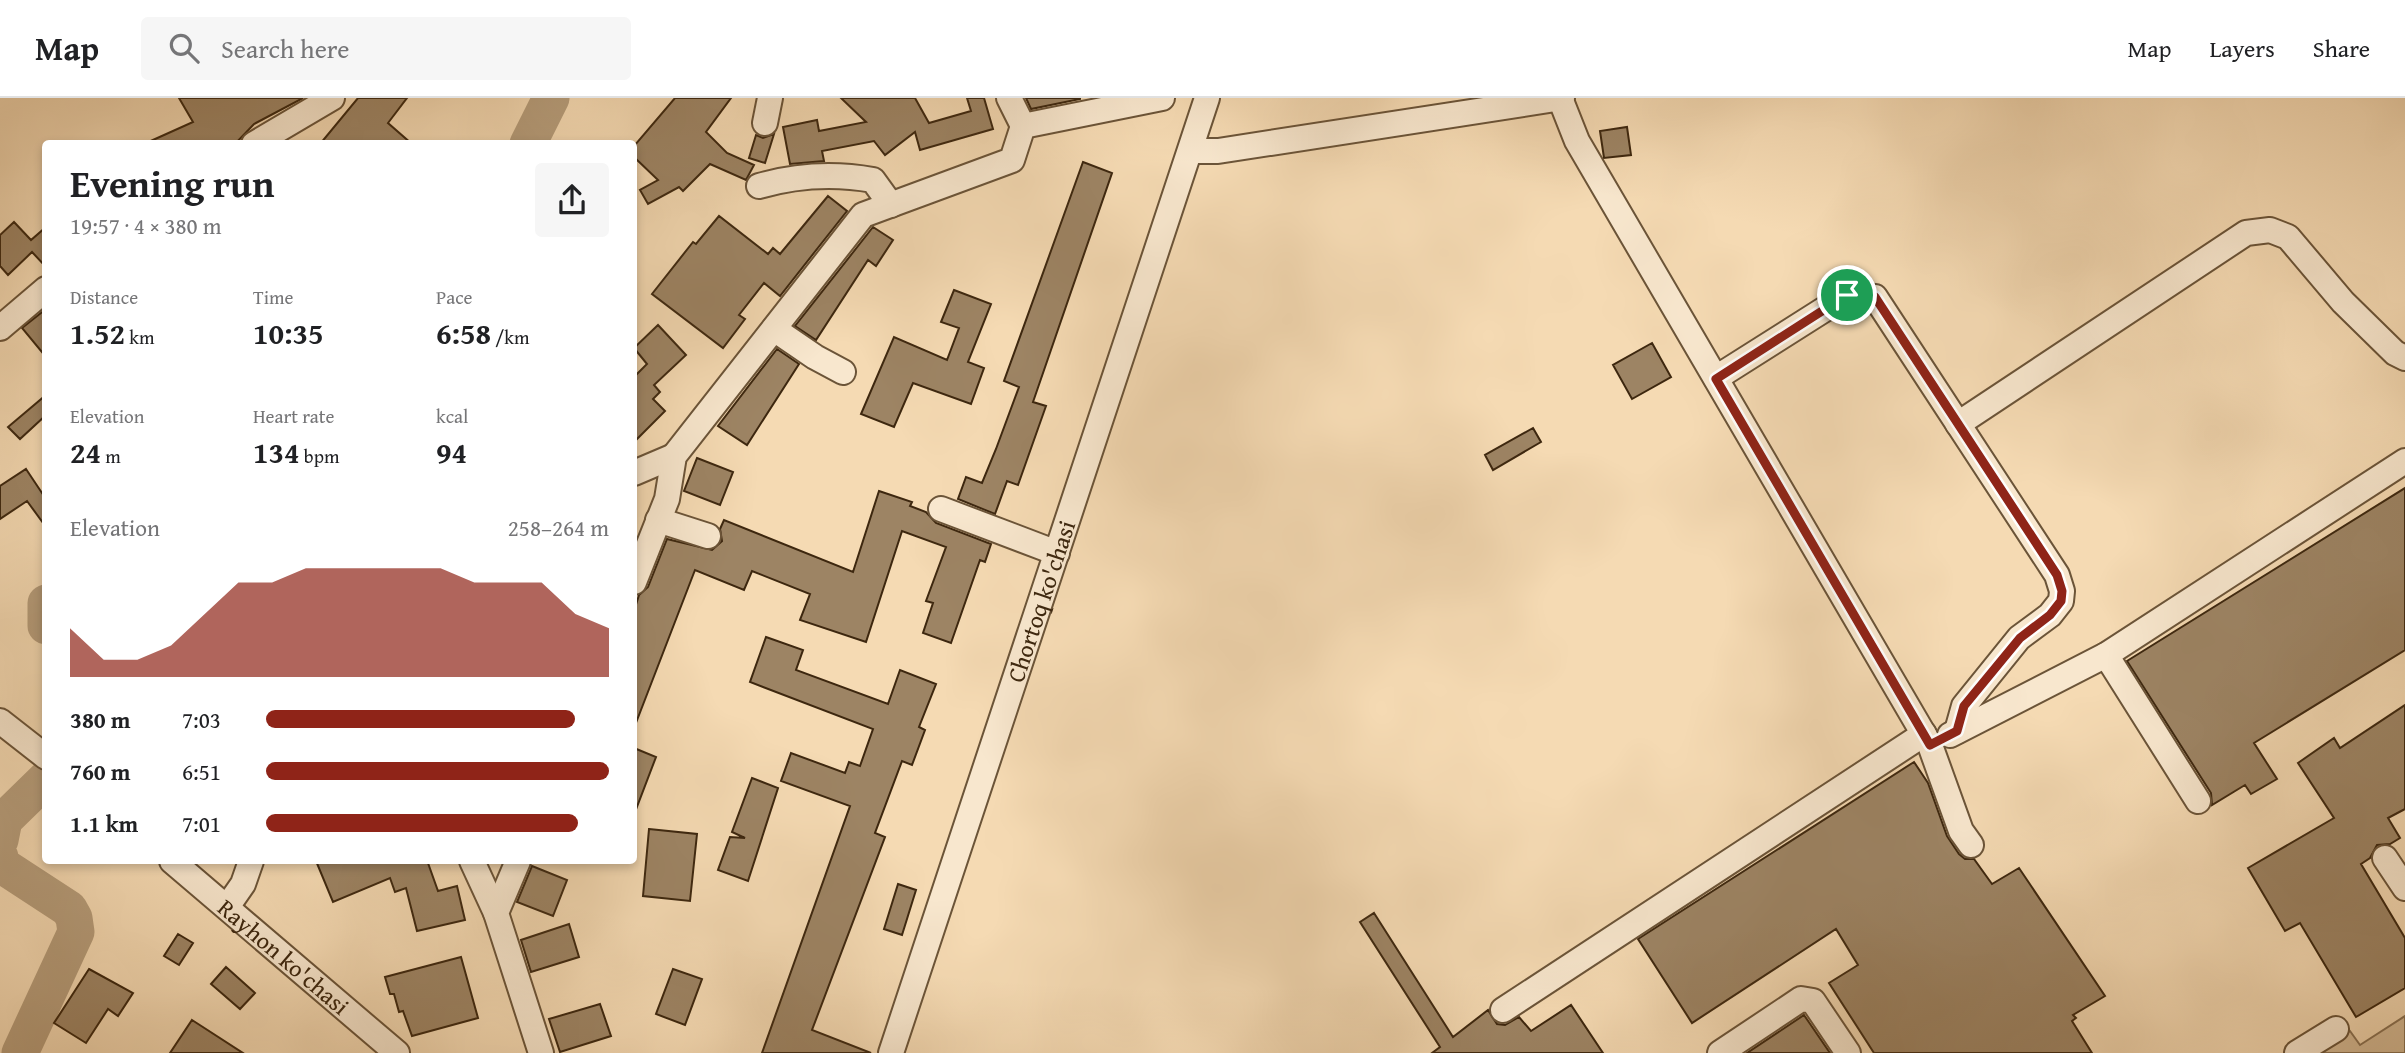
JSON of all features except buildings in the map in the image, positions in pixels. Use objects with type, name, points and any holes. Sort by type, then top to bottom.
[{"type":"street","points":[[261,140],[332,98]]},
{"type":"street","points":[[765,123],[770,98]]},
{"type":"street","points":[[637,574],[667,499],[674,456],[863,215],[1012,160],[1023,126],[1009,98]]},
{"type":"street","points":[[1023,126],[1162,98]]},
{"type":"street","name":"Chortoq ko'chasi","points":[[891,1053],[1207,98]]},
{"type":"street","points":[[1191,151],[1218,151],[1561,98],[1577,141],[1927,739],[1961,831],[1971,845]]},
{"type":"street","points":[[759,186],[824,174],[873,180],[891,205]]},
{"type":"street","points":[[1958,424],[2246,233],[2270,230],[2288,237],[2343,302],[2395,353],[2405,358]]},
{"type":"street","points":[[0,328],[42,292]]},
{"type":"street","points":[[1716,379],[1847,295],[1875,297],[2057,575],[2062,591],[2061,601],[2050,615],[2020,638],[1964,706],[1957,731]]},
{"type":"street","points":[[774,328],[843,372]]},
{"type":"street","points":[[637,472],[674,456]]},
{"type":"street","points":[[1503,1010],[1927,739],[1957,731],[2106,655],[2405,461]]},
{"type":"street","points":[[941,509],[1057,553]]},
{"type":"street","points":[[658,520],[708,536]]},
{"type":"street","points":[[2106,655],[2198,801]]},
{"type":"street","points":[[0,721],[42,754]]},
{"type":"street","points":[[2385,858],[2405,888]]},
{"type":"street","name":"Rayhon ko'chasi","points":[[176,864],[397,1053]]},
{"type":"street","points":[[227,907],[243,884],[250,864]]},
{"type":"street","points":[[473,864],[496,913],[541,1053]]},
{"type":"street","points":[[496,913],[518,864]]},
{"type":"street","points":[[1720,1053],[1801,999],[1813,1001],[1848,1053]]},
{"type":"street","points":[[2297,1053],[2336,1029]]},
{"type":"shaded area","points":[[2405,1016],[2405,1053],[2316,1053],[2350,1031],[2360,1045]]},
{"type":"waterway","points":[[530,140],[551,98]]},
{"type":"waterway","points":[[0,840],[4,820],[42,783]]},
{"type":"waterway","points":[[0,857],[0,864],[69,909],[74,918],[76,932],[20,1053]]},
{"type":"route","points":[[1847,295],[1875,297],[2057,575],[2062,591],[2061,601],[2050,615],[2020,638],[1964,706],[1957,731],[1930,745],[1716,379],[1847,295]]}]
